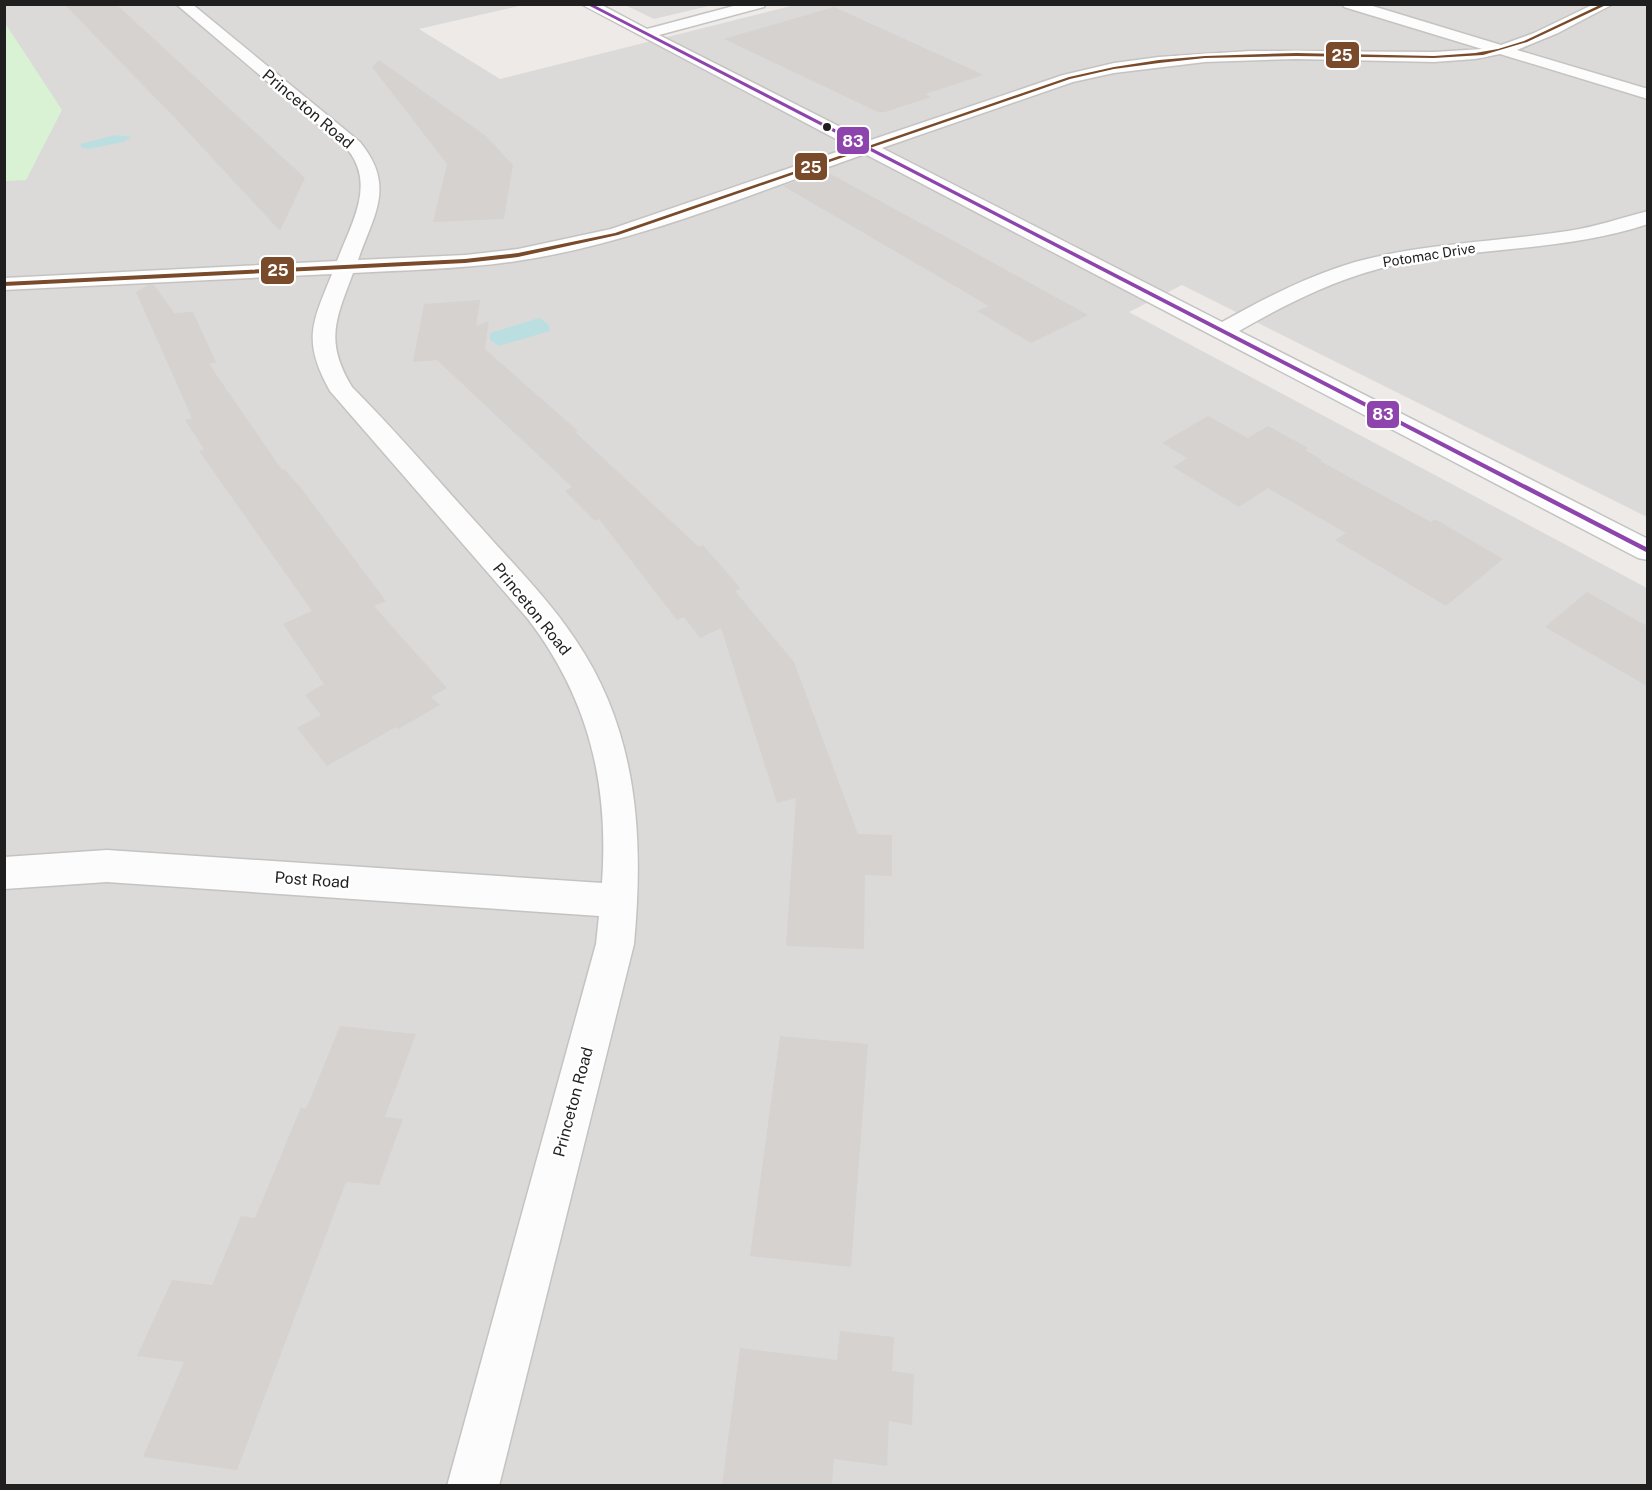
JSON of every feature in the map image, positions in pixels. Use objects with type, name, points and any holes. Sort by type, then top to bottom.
[{"type":"street","name":"Princeton Road","points":[[183,4],[354,146],[367,162],[372,177],[371,197],[324,322],[322,342],[327,367],[342,391],[543,617],[576,665],[602,720],[618,786],[622,841],[620,901],[615,944],[473,1485]]},
{"type":"street","points":[[588,4],[1647,551]]},
{"type":"street","points":[[645,34],[759,4]]},
{"type":"street","points":[[1349,4],[1647,94]]},
{"type":"street","points":[[4,284],[465,261],[569,246],[616,234],[1069,78],[1146,61],[1234,54],[1466,56],[1500,50],[1606,4]]},
{"type":"street","name":"Potomac Drive","points":[[1222,331],[1295,292],[1329,277],[1380,262],[1436,251],[1588,235],[1647,217]]},
{"type":"street","name":"Post Road","points":[[4,873],[107,866],[620,901]]},
{"type":"shaded area","points":[[5,5],[523,5],[419,29],[500,79],[795,5],[1647,5],[1647,517],[1182,285],[1129,312],[1647,588],[1647,1485],[5,1486]]},
{"type":"shaded area","points":[[625,5],[713,5],[654,19]]},
{"type":"green space","points":[[5,23],[62,110],[26,180],[5,181]]},
{"type":"water","points":[[115,135],[132,137],[123,142],[88,149],[82,148],[80,144]]},
{"type":"water","points":[[539,318],[548,324],[550,331],[499,346],[490,340],[490,333]]},
{"type":"building","points":[[64,4],[116,4],[305,178],[280,231],[175,118]]},
{"type":"building","points":[[834,7],[984,75],[925,94],[931,97],[885,112],[878,112],[724,39]]},
{"type":"building","points":[[379,60],[486,136],[513,165],[504,219],[433,222],[447,164],[372,67]]},
{"type":"building","points":[[825,171],[1088,315],[1031,343],[977,311],[989,306],[783,186]]},
{"type":"building","points":[[148,285],[154,285],[174,313],[193,312],[216,362],[209,364],[282,470],[284,469],[301,488],[386,601],[374,606],[447,688],[431,697],[440,705],[327,766],[297,728],[321,715],[305,695],[324,684],[283,624],[312,611],[199,451],[204,449],[185,420],[192,418],[136,292]]},
{"type":"building","points":[[480,300],[476,326],[489,321],[485,349],[578,431],[575,432],[699,547],[703,545],[741,589],[735,591],[794,662],[858,834],[892,835],[892,876],[865,875],[864,949],[786,946],[796,798],[777,803],[721,628],[700,638],[684,617],[677,620],[599,519],[595,521],[565,491],[572,487],[437,360],[413,362],[424,304]]},
{"type":"building","points":[[1208,416],[1248,438],[1268,426],[1308,448],[1305,450],[1322,460],[1320,461],[1431,522],[1435,519],[1503,559],[1446,606],[1335,540],[1346,533],[1268,488],[1239,507],[1173,467],[1187,458],[1162,443]]},
{"type":"building","points":[[1587,592],[1647,626],[1647,686],[1545,627]]},
{"type":"building","points":[[340,1026],[416,1034],[385,1117],[403,1119],[379,1185],[346,1182],[237,1470],[143,1457],[184,1362],[137,1356],[172,1280],[212,1285],[241,1216],[255,1218],[301,1107],[306,1109]]},
{"type":"building","points":[[780,1036],[868,1044],[851,1267],[750,1256]]},
{"type":"building","points":[[840,1331],[894,1337],[892,1371],[914,1374],[912,1425],[889,1421],[887,1466],[834,1459],[832,1485],[722,1485],[740,1348],[837,1360]]},
{"type":"transit line","name":"83","points":[[588,4],[1648,551]]},
{"type":"transit line","name":"25","points":[[4,284],[465,261],[518,255],[616,234],[1069,78],[1159,61],[1205,57],[1250,55],[1434,57],[1491,52],[1525,42],[1606,4]]}]
